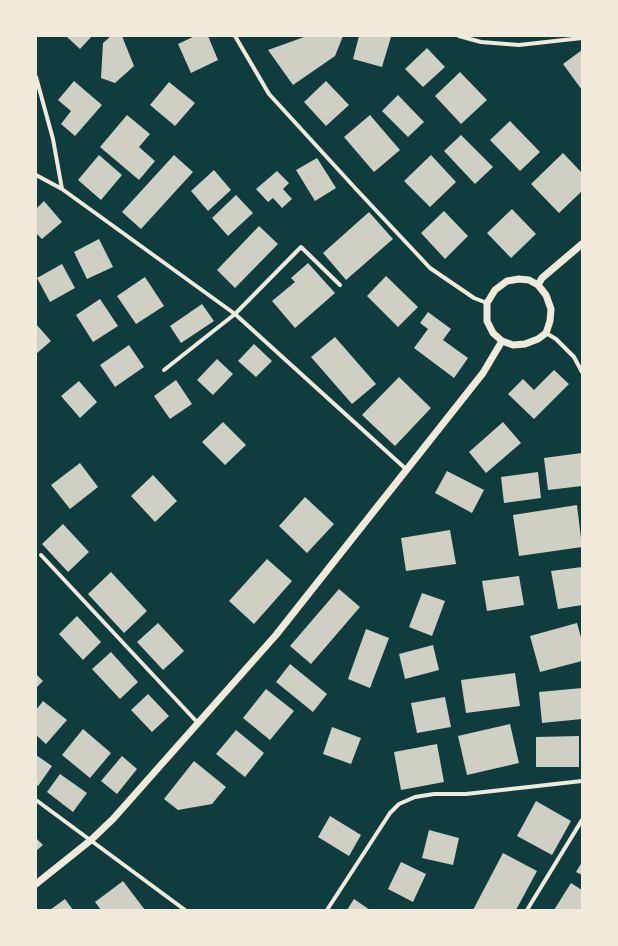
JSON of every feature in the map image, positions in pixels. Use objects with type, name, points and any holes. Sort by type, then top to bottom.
[{"type":"street","points":[[235,36],[269,94],[430,268],[474,298],[487,304]]},
{"type":"street","points":[[458,36],[482,42],[519,45],[582,38]]},
{"type":"street","points":[[36,77],[53,139],[62,189]]},
{"type":"street","points":[[36,175],[62,189],[235,314],[407,470]]},
{"type":"street","points":[[538,285],[542,278],[582,244]]},
{"type":"street","points":[[164,370],[235,314],[301,247],[340,285]]},
{"type":"street","points":[[519,279],[529,280],[538,285],[546,296],[551,308],[550,321],[546,333],[538,339],[525,344],[513,345],[502,341],[493,333],[487,321],[487,304],[495,290],[507,281],[519,279]]},
{"type":"street","points":[[546,333],[556,339],[574,357],[582,372]]},
{"type":"street","points":[[36,884],[91,840],[113,819],[197,722],[276,635],[483,373],[502,341]]},
{"type":"street","points":[[41,556],[197,722]]},
{"type":"street","points":[[326,910],[390,813],[399,804],[415,797],[434,794],[466,794],[582,781]]},
{"type":"street","points":[[36,800],[185,910]]},
{"type":"street","points":[[527,910],[582,820]]},
{"type":"building","points":[[66,36],[92,36],[80,49]]},
{"type":"building","points":[[111,36],[122,36],[134,66],[115,83],[101,78],[103,43]]},
{"type":"building","points":[[195,36],[208,36],[218,60],[191,73],[178,44]]},
{"type":"building","points":[[307,36],[343,36],[335,56],[293,85],[268,50]]},
{"type":"building","points":[[359,36],[391,37],[382,67],[353,59]]},
{"type":"building","points":[[427,48],[445,67],[423,87],[405,69]]},
{"type":"building","points":[[582,50],[582,90],[563,64]]},
{"type":"building","points":[[460,72],[487,100],[461,124],[435,96]]},
{"type":"building","points":[[74,81],[102,105],[75,136],[61,124],[71,111],[58,100]]},
{"type":"building","points":[[326,81],[349,105],[326,126],[304,102]]},
{"type":"building","points":[[169,82],[195,103],[175,126],[150,105]]},
{"type":"building","points":[[398,95],[424,122],[408,137],[382,111]]},
{"type":"building","points":[[127,115],[150,134],[139,147],[155,161],[139,180],[100,147]]},
{"type":"building","points":[[370,115],[400,150],[374,172],[344,137]]},
{"type":"building","points":[[510,121],[540,152],[520,171],[490,140]]},
{"type":"building","points":[[461,135],[493,167],[475,184],[444,151]]},
{"type":"building","points":[[563,153],[582,173],[582,191],[559,213],[531,184]]},
{"type":"building","points":[[99,155],[122,175],[101,200],[78,180]]},
{"type":"building","points":[[174,155],[193,172],[141,229],[122,212]]},
{"type":"building","points":[[431,155],[456,182],[430,207],[404,181]]},
{"type":"building","points":[[317,158],[336,188],[315,201],[296,170]]},
{"type":"building","points":[[214,170],[231,190],[208,211],[191,191]]},
{"type":"building","points":[[277,171],[289,183],[283,189],[292,199],[282,208],[273,198],[268,202],[256,189]]},
{"type":"building","points":[[236,195],[253,213],[228,236],[212,218]]},
{"type":"building","points":[[44,201],[62,222],[42,239],[36,233],[36,209]]},
{"type":"building","points":[[512,209],[536,234],[511,258],[487,233]]},
{"type":"building","points":[[444,211],[468,236],[445,259],[421,233]]},
{"type":"building","points":[[369,212],[393,239],[346,280],[323,253]]},
{"type":"building","points":[[259,226],[278,244],[235,288],[217,270]]},
{"type":"building","points":[[99,239],[113,267],[87,279],[74,252]]},
{"type":"building","points":[[308,263],[335,293],[295,328],[272,301],[295,282],[291,278]]},
{"type":"building","points":[[62,264],[75,288],[50,302],[37,278]]},
{"type":"building","points":[[386,276],[418,307],[398,327],[367,296]]},
{"type":"building","points":[[145,277],[164,306],[136,324],[117,296]]},
{"type":"building","points":[[100,299],[118,326],[93,342],[76,315]]},
{"type":"building","points":[[202,304],[214,321],[181,343],[170,326]]},
{"type":"building","points":[[428,312],[451,329],[443,340],[468,358],[454,378],[414,348],[428,329],[420,323]]},
{"type":"building","points":[[36,324],[51,341],[36,354]]},
{"type":"building","points":[[335,337],[376,384],[352,404],[311,357]]},
{"type":"building","points":[[254,344],[272,361],[256,377],[238,361]]},
{"type":"building","points":[[129,345],[144,367],[115,387],[100,365]]},
{"type":"building","points":[[217,359],[233,374],[213,395],[197,380]]},
{"type":"building","points":[[554,370],[569,384],[534,419],[508,394],[523,379],[534,390]]},
{"type":"building","points":[[399,377],[431,408],[395,446],[362,415]]},
{"type":"building","points":[[176,380],[192,404],[170,419],[154,396]]},
{"type":"building","points":[[79,381],[97,402],[80,418],[61,396]]},
{"type":"building","points":[[223,422],[246,445],[225,465],[202,442]]},
{"type":"building","points":[[503,422],[521,443],[486,473],[469,452]]},
{"type":"building","points":[[582,453],[582,486],[548,490],[544,458]]},
{"type":"building","points":[[80,463],[98,487],[70,509],[51,485]]},
{"type":"building","points":[[447,471],[484,490],[472,513],[435,493]]},
{"type":"building","points":[[538,472],[541,498],[504,503],[501,477]]},
{"type":"building","points":[[153,475],[177,501],[155,522],[131,496]]},
{"type":"building","points":[[305,497],[334,524],[307,553],[279,526]]},
{"type":"building","points":[[577,505],[582,547],[519,556],[513,515]]},
{"type":"building","points":[[63,524],[89,552],[68,572],[42,544]]},
{"type":"building","points":[[450,530],[456,564],[406,571],[401,538]]},
{"type":"building","points":[[267,559],[292,581],[254,624],[229,601]]},
{"type":"building","points":[[582,567],[582,605],[558,609],[551,571]]},
{"type":"building","points":[[111,572],[147,611],[124,633],[88,594]]},
{"type":"building","points":[[519,576],[524,605],[487,611],[482,581]]},
{"type":"building","points":[[339,589],[360,607],[311,664],[290,646]]},
{"type":"building","points":[[422,593],[445,601],[432,636],[409,627]]},
{"type":"building","points":[[77,616],[101,642],[83,660],[59,634]]},
{"type":"building","points":[[158,623],[184,651],[163,670],[137,642]]},
{"type":"building","points":[[577,623],[582,641],[582,661],[540,672],[530,636]]},
{"type":"building","points":[[366,629],[389,638],[370,688],[348,679]]},
{"type":"building","points":[[433,645],[439,670],[405,679],[399,654]]},
{"type":"building","points":[[111,652],[138,682],[120,699],[92,669]]},
{"type":"building","points":[[290,664],[327,694],[313,712],[276,682]]},
{"type":"building","points":[[515,673],[520,706],[466,713],[461,680]]},
{"type":"building","points":[[36,674],[43,681],[36,688]]},
{"type":"building","points":[[582,688],[582,719],[542,723],[539,692]]},
{"type":"building","points":[[266,689],[294,711],[270,740],[243,718]]},
{"type":"building","points":[[148,694],[169,716],[152,732],[131,710]]},
{"type":"building","points":[[445,697],[451,727],[417,733],[411,703]]},
{"type":"building","points":[[43,701],[67,720],[46,744],[36,735],[36,710]]},
{"type":"building","points":[[510,724],[519,763],[467,775],[458,736]]},
{"type":"building","points":[[332,727],[361,738],[351,764],[323,754]]},
{"type":"building","points":[[83,729],[111,753],[90,778],[62,755]]},
{"type":"building","points":[[236,730],[264,753],[245,777],[216,754]]},
{"type":"building","points":[[579,736],[579,767],[536,767],[536,737]]},
{"type":"building","points":[[437,744],[444,782],[401,790],[394,752]]},
{"type":"building","points":[[36,755],[52,766],[38,786],[36,785]]},
{"type":"building","points":[[122,756],[137,769],[117,794],[101,781]]},
{"type":"building","points":[[194,761],[226,787],[212,804],[178,810],[164,799]]},
{"type":"building","points":[[60,774],[87,793],[73,812],[47,792]]},
{"type":"building","points":[[536,801],[571,821],[552,855],[517,836]]},
{"type":"building","points":[[330,816],[361,835],[349,856],[318,837]]},
{"type":"building","points":[[429,830],[459,838],[453,865],[422,858]]},
{"type":"building","points":[[36,838],[43,845],[36,851]]},
{"type":"building","points":[[503,853],[537,871],[516,910],[473,910]]},
{"type":"building","points":[[401,862],[426,874],[413,902],[388,889]]},
{"type":"building","points":[[582,862],[582,875],[576,872]]},
{"type":"building","points":[[123,881],[145,910],[101,910],[95,902]]},
{"type":"building","points":[[571,883],[582,890],[582,910],[554,910]]},
{"type":"building","points":[[65,899],[73,910],[50,910]]},
{"type":"building","points":[[354,899],[370,910],[347,910]]}]
